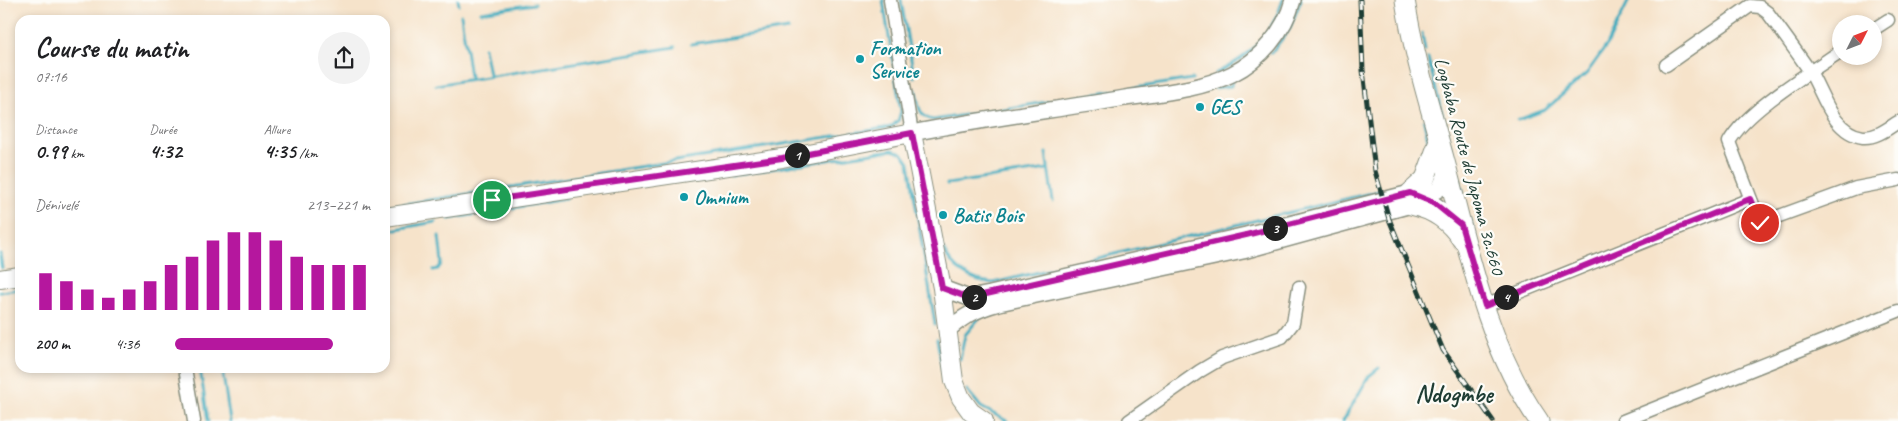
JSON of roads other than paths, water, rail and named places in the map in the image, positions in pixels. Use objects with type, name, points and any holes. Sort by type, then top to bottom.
[{"type":"main road","name":"Logbaba Route de Japoma 3c.660","points":[[1405,0],[1414,48],[1461,225],[1485,306],[1512,377],[1539,421]]},
{"type":"main road","points":[[390,216],[782,158],[912,133],[942,288],[954,381],[961,398],[970,412],[984,421]]},
{"type":"main road","points":[[1439,141],[1426,179],[1416,199],[1455,230],[1468,250]]},
{"type":"main road","points":[[0,279],[15,277]]},
{"type":"street","points":[[890,0],[912,133],[987,118],[1066,108],[1208,83],[1232,74],[1257,58],[1275,37],[1290,11],[1292,0]]},
{"type":"street","points":[[1666,65],[1750,6],[1760,7],[1768,13],[1810,72],[1833,115],[1848,132],[1863,137],[1878,135],[1898,122]]},
{"type":"street","points":[[1882,24],[1888,20]]},
{"type":"street","points":[[1832,57],[1750,116],[1736,130],[1729,142],[1760,223],[1856,188],[1898,180]]},
{"type":"street","points":[[947,331],[973,311],[999,303],[1243,251],[1416,199],[1442,185],[1447,172]]},
{"type":"street","points":[[942,288],[969,298],[1246,235],[1416,199],[1461,225]]},
{"type":"street","points":[[1485,306],[1750,199]]},
{"type":"street","points":[[1129,421],[1200,371],[1222,358],[1282,337],[1293,323],[1299,287]]},
{"type":"street","points":[[1624,421],[1898,310]]},
{"type":"street","points":[[186,373],[194,421]]},
{"type":"waterway","points":[[458,0],[459,5]]},
{"type":"waterway","points":[[390,206],[891,127],[898,121],[901,111],[883,0]]},
{"type":"waterway","points":[[901,0],[914,77]]},
{"type":"waterway","points":[[1216,73],[1239,60],[1258,44],[1273,24],[1283,0]]},
{"type":"waterway","points":[[1271,53],[1289,30],[1301,0]]},
{"type":"waterway","points":[[1518,120],[1545,110],[1587,73],[1607,45],[1629,0]]},
{"type":"waterway","points":[[481,12],[534,4]]},
{"type":"waterway","points":[[461,15],[470,77]]},
{"type":"waterway","points":[[691,44],[788,29]]},
{"type":"waterway","points":[[1422,33],[1425,50]]},
{"type":"waterway","points":[[467,80],[675,47]]},
{"type":"waterway","points":[[484,48],[489,74]]},
{"type":"waterway","points":[[1428,58],[1447,133]]},
{"type":"waterway","points":[[916,90],[918,104],[922,113],[933,120],[1192,79]]},
{"type":"waterway","points":[[436,85],[466,80]]},
{"type":"waterway","points":[[1215,88],[1231,86],[1232,81]]},
{"type":"waterway","points":[[1424,121],[1428,140]]},
{"type":"waterway","points":[[1449,142],[1455,161]]},
{"type":"waterway","points":[[731,175],[892,150],[902,153],[909,163],[935,324]]},
{"type":"waterway","points":[[1046,153],[1053,201]]},
{"type":"waterway","points":[[947,184],[1048,169]]},
{"type":"waterway","points":[[1458,175],[1463,192]]},
{"type":"waterway","points":[[690,181],[716,177]]},
{"type":"waterway","points":[[1397,187],[1408,184]]},
{"type":"waterway","points":[[943,248],[951,262],[963,273],[977,280],[993,283],[1379,191]]},
{"type":"waterway","points":[[449,219],[565,199]]},
{"type":"waterway","points":[[1470,219],[1476,240]]},
{"type":"waterway","points":[[390,230],[435,222]]},
{"type":"waterway","points":[[433,270],[438,269],[442,263],[439,236]]},
{"type":"waterway","points":[[1476,243],[1480,255]]},
{"type":"waterway","points":[[0,254],[2,268]]},
{"type":"waterway","points":[[1482,264],[1490,290]]},
{"type":"waterway","points":[[0,292],[15,290]]},
{"type":"waterway","points":[[960,359],[965,335],[980,317]]},
{"type":"waterway","points":[[937,339],[944,380],[953,402]]},
{"type":"waterway","points":[[1343,421],[1369,376],[1379,368]]},
{"type":"waterway","points":[[201,373],[208,421]]},
{"type":"waterway","points":[[223,373],[230,421]]},
{"type":"waterway","points":[[967,390],[981,407],[1007,421]]},
{"type":"waterway","points":[[956,406],[963,415]]},
{"type":"railway","points":[[1360,0],[1363,70],[1375,171],[1389,219],[1443,350],[1493,421]]},
{"type":"place","name":"Formation Service","points":[[860,59]]},
{"type":"place","name":"GES","points":[[1200,107]]},
{"type":"place","name":"Omnium","points":[[684,197]]},
{"type":"place","name":"Batis Bois","points":[[943,215]]},
{"type":"district","name":"Ndogmbe","points":[[1454,393]]}]
